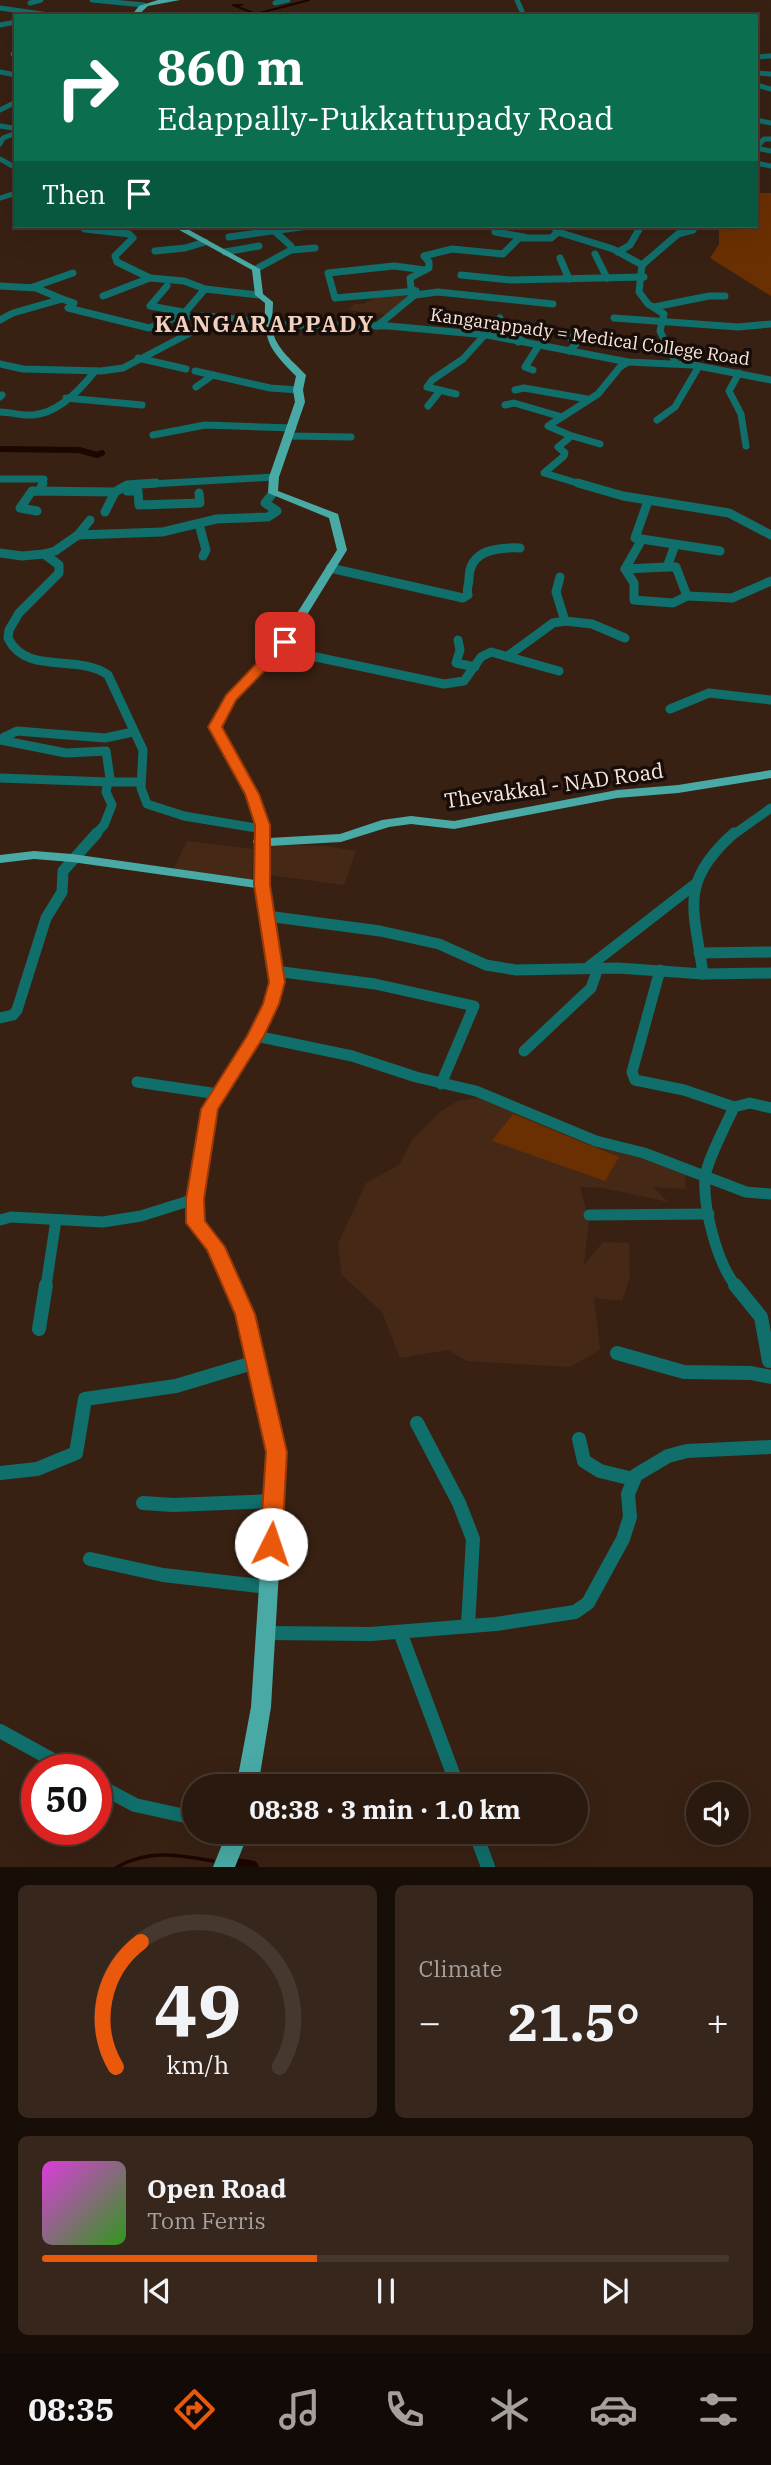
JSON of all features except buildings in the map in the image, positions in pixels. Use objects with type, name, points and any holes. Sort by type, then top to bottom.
[{"type":"main road","points":[[135,14],[144,5],[177,0]]},
{"type":"main road","points":[[180,228],[256,269],[261,297],[259,303],[269,324],[260,334],[269,352],[298,385],[300,402],[292,432],[274,477],[273,493],[334,516],[342,550],[278,649],[230,698],[215,727],[252,794],[261,835],[262,885],[277,982],[271,1004],[256,1036],[209,1109],[195,1199],[196,1223],[215,1247],[245,1314],[276,1452],[261,1707],[249,1774]]},
{"type":"main road","name":"Thevakkal - NAD Road","points":[[261,835],[341,838],[387,824],[411,820],[454,825],[617,794],[678,789],[771,774]]},
{"type":"main road","points":[[0,859],[34,855],[72,858],[262,885]]},
{"type":"main road","points":[[224,1867],[233,1844]]},
{"type":"street","points":[[30,3],[41,0]]},
{"type":"street","points":[[92,0],[144,5]]},
{"type":"street","points":[[275,4],[288,0]]},
{"type":"street","points":[[518,0],[524,0]]},
{"type":"street","points":[[3,7],[22,14]]},
{"type":"street","points":[[3,7],[44,14]]},
{"type":"street","points":[[0,70],[10,66]]},
{"type":"street","points":[[769,122],[771,115]]},
{"type":"street","points":[[0,144],[14,130]]},
{"type":"street","points":[[0,190],[14,193]]},
{"type":"street","points":[[0,198],[14,193]]},
{"type":"street","points":[[84,228],[129,234],[133,238],[115,256],[117,262],[150,278],[184,281],[205,289],[261,297]]},
{"type":"street","points":[[229,236],[271,228],[293,248],[291,250]]},
{"type":"street","points":[[618,253],[630,245],[640,228]]},
{"type":"street","points":[[427,270],[429,262],[424,256],[441,248],[503,254],[519,238],[551,238],[556,229],[642,265]]},
{"type":"street","points":[[642,265],[678,234],[692,230]]},
{"type":"street","points":[[495,232],[530,238]]},
{"type":"street","points":[[155,251],[185,248],[205,242]]},
{"type":"street","points":[[225,252],[259,246]]},
{"type":"street","points":[[256,269],[291,250],[315,248]]},
{"type":"street","points":[[596,254],[607,278]]},
{"type":"street","points":[[560,258],[569,279]]},
{"type":"street","points":[[642,265],[643,277],[638,288],[640,294],[664,314],[660,331],[676,363]]},
{"type":"street","points":[[427,270],[394,266],[328,273],[335,298],[438,292],[554,304]]},
{"type":"street","points":[[416,293],[411,288],[410,278],[427,270]]},
{"type":"street","points":[[33,287],[73,273]]},
{"type":"street","points":[[461,275],[511,280],[643,277]]},
{"type":"street","points":[[45,277],[54,280]]},
{"type":"street","points":[[103,296],[150,278]]},
{"type":"street","points":[[0,286],[33,287],[74,303],[68,308],[149,328],[182,314],[205,289]]},
{"type":"street","points":[[167,286],[150,306],[182,314],[269,324]]},
{"type":"street","points":[[377,326],[416,293]]},
{"type":"street","points":[[654,307],[709,296],[725,296]]},
{"type":"street","points":[[0,320],[13,313],[66,300]]},
{"type":"street","points":[[0,364],[23,369],[95,371],[123,368],[191,333],[196,323],[208,316]]},
{"type":"street","points":[[456,394],[427,387],[432,380],[463,359],[488,335],[500,318]]},
{"type":"street","points":[[614,318],[738,327],[771,324]]},
{"type":"street","points":[[196,323],[207,321],[269,324]]},
{"type":"street","name":"Kangarappady = Medical College Road","points":[[269,324],[377,326],[488,335],[628,362],[676,363],[771,380]]},
{"type":"street","points":[[494,327],[524,334],[518,342]]},
{"type":"street","points":[[569,337],[576,344],[569,351]]},
{"type":"street","points":[[533,370],[525,367],[539,345]]},
{"type":"street","points":[[138,358],[270,388],[298,385]]},
{"type":"street","points":[[600,444],[548,426],[598,394],[620,367],[628,362]]},
{"type":"street","points":[[657,420],[675,407],[699,366]]},
{"type":"street","points":[[0,412],[34,415],[66,398],[95,371]]},
{"type":"street","points":[[739,373],[729,391],[741,414],[746,446]]},
{"type":"street","points":[[196,387],[213,375]]},
{"type":"street","points":[[515,390],[524,388],[587,399]]},
{"type":"street","points":[[428,405],[439,392]]},
{"type":"street","points":[[66,398],[142,405]]},
{"type":"street","points":[[505,405],[514,403],[562,417]]},
{"type":"street","points":[[153,435],[194,426],[225,424],[351,437]]},
{"type":"street","points":[[569,435],[567,441],[558,447],[565,453],[564,457],[544,473],[606,492],[729,513],[771,536]]},
{"type":"street","points":[[105,512],[118,492],[127,485],[274,477]]},
{"type":"street","points":[[0,479],[44,479],[40,490]]},
{"type":"street","points":[[37,511],[20,508],[29,494],[40,490],[138,491],[139,505],[200,503],[199,493]]},
{"type":"street","points":[[177,504],[180,492]]},
{"type":"street","points":[[78,535],[162,532],[216,519],[274,514],[275,508],[265,503],[273,493]]},
{"type":"street","points":[[648,501],[635,537],[641,541],[720,551]]},
{"type":"street","points":[[2,554],[22,556],[55,551],[78,535],[90,520]]},
{"type":"street","points":[[199,524],[206,550],[203,556]]},
{"type":"street","points":[[625,569],[641,541]]},
{"type":"street","points":[[667,567],[675,545]]},
{"type":"street","points":[[330,568],[463,598],[468,595],[468,570],[483,552],[490,547],[520,548]]},
{"type":"street","points":[[44,554],[59,565],[59,573],[15,618],[7,632],[8,643],[20,654],[41,662],[92,667],[109,676],[144,754],[139,792],[147,803],[160,810],[261,835]]},
{"type":"street","points":[[625,569],[676,567],[687,596]]},
{"type":"street","points":[[625,569],[634,583],[634,600],[673,603],[687,596],[732,598],[771,581]]},
{"type":"street","points":[[560,577],[556,593],[565,621]]},
{"type":"street","points":[[509,655],[553,623],[565,621],[592,624],[625,638]]},
{"type":"street","points":[[458,640],[460,650],[456,663],[475,667]]},
{"type":"street","points":[[278,649],[444,684],[464,681],[481,657],[491,652],[559,671]]},
{"type":"street","points":[[670,709],[709,693],[771,700]]},
{"type":"street","points":[[2,738],[17,731],[105,738],[133,732]]},
{"type":"street","points":[[0,1018],[13,1015],[17,1010],[46,918],[62,892],[63,871],[110,815],[112,805],[106,792],[110,778],[106,751],[91,755],[63,752],[2,738]]},
{"type":"street","points":[[0,778],[141,782]]},
{"type":"street","points":[[524,1051],[591,988],[593,968],[694,885],[726,839],[771,808]]},
{"type":"street","points":[[694,885],[703,974]]},
{"type":"street","points":[[267,916],[351,925],[439,944],[486,965],[516,970],[593,968],[703,974],[771,973]]},
{"type":"street","points":[[699,953],[771,951]]},
{"type":"street","points":[[660,970],[632,1072],[635,1080],[684,1090],[734,1107],[750,1103],[771,1108]]},
{"type":"street","points":[[275,971],[330,975],[474,1006],[441,1084]]},
{"type":"street","points":[[256,1036],[352,1056],[441,1084],[496,1097],[596,1141],[644,1153],[746,1192],[771,1194]]},
{"type":"street","points":[[136,1082],[218,1094]]},
{"type":"street","points":[[734,1107],[705,1176],[709,1214],[728,1276],[766,1317],[769,1361]]},
{"type":"street","points":[[0,1220],[11,1217],[103,1222],[123,1220],[195,1199]]},
{"type":"street","points":[[589,1215],[709,1214]]},
{"type":"street","points":[[39,1329],[56,1220]]},
{"type":"street","points":[[617,1353],[684,1372],[751,1373],[771,1377]]},
{"type":"street","points":[[0,1472],[37,1469],[76,1453],[85,1399],[176,1386],[256,1362]]},
{"type":"street","points":[[417,1423],[459,1503],[473,1539],[468,1587],[468,1625]]},
{"type":"street","points":[[579,1439],[584,1461],[600,1471],[632,1479]]},
{"type":"street","points":[[266,1633],[371,1634],[496,1624],[575,1612],[588,1603],[623,1539],[630,1517],[628,1494],[632,1479],[650,1465],[687,1451],[771,1447]]},
{"type":"street","points":[[143,1503],[173,1505],[274,1501]]},
{"type":"street","points":[[90,1559],[163,1575],[268,1587]]},
{"type":"street","points":[[400,1632],[453,1774]]},
{"type":"street","points":[[0,1731],[42,1754]]},
{"type":"street","points":[[112,1793],[135,1805],[182,1815]]},
{"type":"street","points":[[479,1844],[488,1867]]},
{"type":"shaded area","points":[[758,193],[771,193],[771,296],[710,258],[719,244],[719,228],[758,228]]},
{"type":"shaded area","points":[[415,293],[390,315],[349,310],[354,304],[364,304],[375,297]]},
{"type":"shaded area","points":[[187,841],[253,849],[252,880],[173,870]]},
{"type":"shaded area","points":[[272,845],[326,846],[356,851],[344,885],[268,875]]},
{"type":"shaded area","points":[[475,1098],[521,1109],[686,1174],[685,1189],[653,1187],[668,1202],[603,1188],[580,1187],[589,1220],[584,1265],[603,1242],[629,1243],[630,1277],[622,1301],[594,1298],[600,1350],[570,1367],[467,1361],[448,1350],[400,1358],[382,1312],[342,1275],[338,1244],[366,1183],[399,1165],[413,1139],[441,1111],[458,1101]]},
{"type":"shaded area","points":[[513,1114],[619,1157],[605,1181],[492,1141]]},
{"type":"waterway","points":[[242,5],[233,5],[256,14],[309,0]]},
{"type":"waterway","points":[[0,449],[79,450],[97,455],[102,453]]},
{"type":"waterway","points":[[117,1867],[129,1861],[164,1855],[213,1861]]},
{"type":"waterway","points":[[238,1865],[252,1867]]},
{"type":"district","name":"KANGARAPPADY","points":[[265,324]]},
{"type":"route","points":[[271,1544],[276,1452],[245,1314],[215,1247],[196,1223],[195,1199],[202,1169],[209,1109],[256,1036],[271,1004],[277,982],[262,885],[262,825],[252,794],[215,727],[230,698],[285,642]]}]
